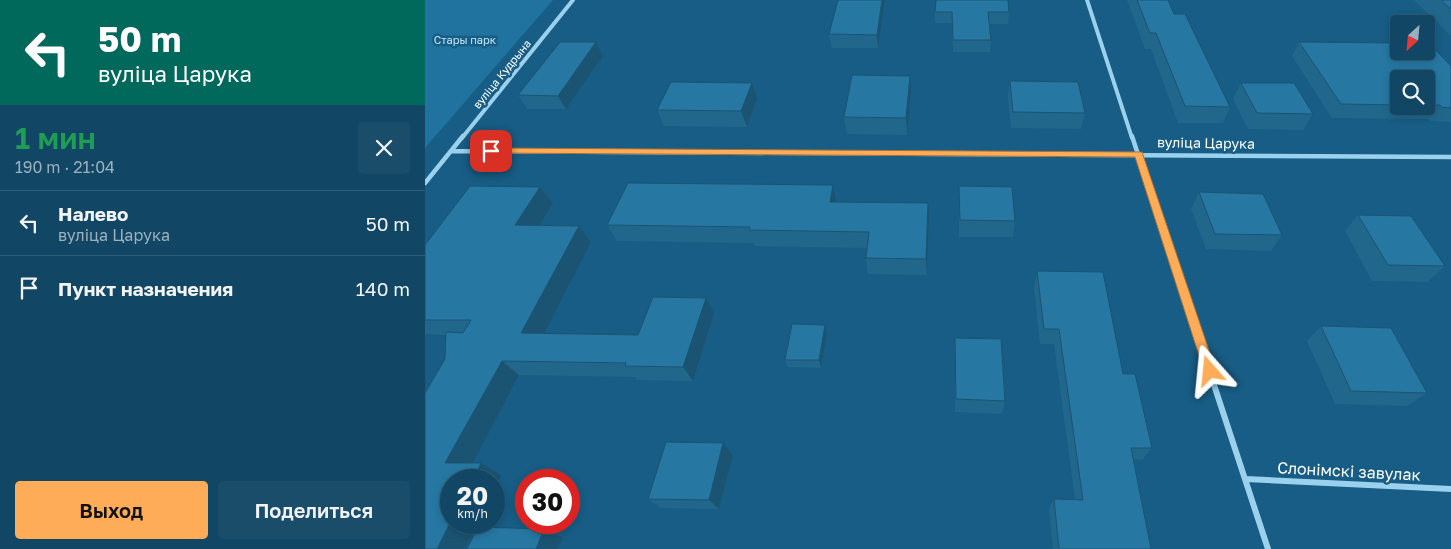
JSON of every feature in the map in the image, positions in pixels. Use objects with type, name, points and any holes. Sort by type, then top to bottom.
[{"type":"street","name":"вуліца Кудрына","points":[[425,183],[573,0]]},
{"type":"street","points":[[1087,0],[1268,549]]},
{"type":"street","name":"вуліца Царука","points":[[451,151],[1139,154],[1451,158]]},
{"type":"street","name":"Слонімскі завулак","points":[[1245,479],[1451,490]]},
{"type":"green space","name":"Стары парк","points":[[425,0],[553,0],[425,148]]},
{"type":"building","points":[[838,0],[882,0],[877,35],[829,34]]},
{"type":"building","points":[[936,0],[1008,0],[1009,12],[988,12],[991,40],[953,40],[952,12],[935,12]]},
{"type":"building","points":[[1137,0],[1168,0],[1174,14],[1185,14],[1230,107],[1185,106],[1156,33],[1150,33]]},
{"type":"building","points":[[1441,0],[1451,0],[1451,9]]},
{"type":"building","points":[[560,42],[596,42],[558,96],[518,95]]},
{"type":"building","points":[[1299,42],[1390,43],[1390,60],[1435,60],[1435,49],[1451,66],[1451,108],[1435,105],[1435,70],[1390,70],[1390,105],[1341,104]]},
{"type":"building","points":[[852,75],[910,76],[906,118],[844,117]]},
{"type":"building","points":[[1010,81],[1078,82],[1085,113],[1013,112]]},
{"type":"building","points":[[671,82],[752,83],[741,111],[657,110]]},
{"type":"building","points":[[1241,83],[1294,83],[1313,114],[1257,113]]},
{"type":"building","points":[[628,183],[833,185],[830,202],[928,203],[926,259],[866,258],[869,232],[749,230],[750,227],[607,225]]},
{"type":"building","points":[[470,186],[540,187],[515,225],[579,226],[521,333],[638,335],[653,297],[706,298],[683,367],[625,366],[626,363],[502,361],[445,463],[481,463],[478,469],[440,469],[440,534],[444,534],[437,549],[425,549],[425,393],[445,359],[446,332],[463,333],[471,320],[425,320],[425,245]]},
{"type":"building","points":[[959,186],[1012,187],[1015,221],[960,220]]},
{"type":"building","points":[[1199,192],[1263,194],[1282,235],[1215,234]]},
{"type":"building","points":[[1358,215],[1411,216],[1445,266],[1388,265]]},
{"type":"building","points":[[1037,271],[1103,272],[1123,374],[1135,374],[1152,448],[1131,448],[1151,549],[1059,549],[1054,499],[1083,500],[1059,329],[1044,329]]},
{"type":"building","points":[[792,324],[825,325],[819,360],[785,360]]},
{"type":"building","points":[[1321,326],[1391,328],[1427,393],[1351,391]]},
{"type":"building","points":[[955,338],[1001,339],[1005,401],[956,399]]},
{"type":"building","points":[[666,442],[723,443],[709,500],[648,499]]},
{"type":"building","points":[[505,528],[515,528],[515,534],[542,534],[536,549],[467,549],[474,534],[505,534]]},
{"type":"route","points":[[491,151],[1139,154],[1210,371]]}]
